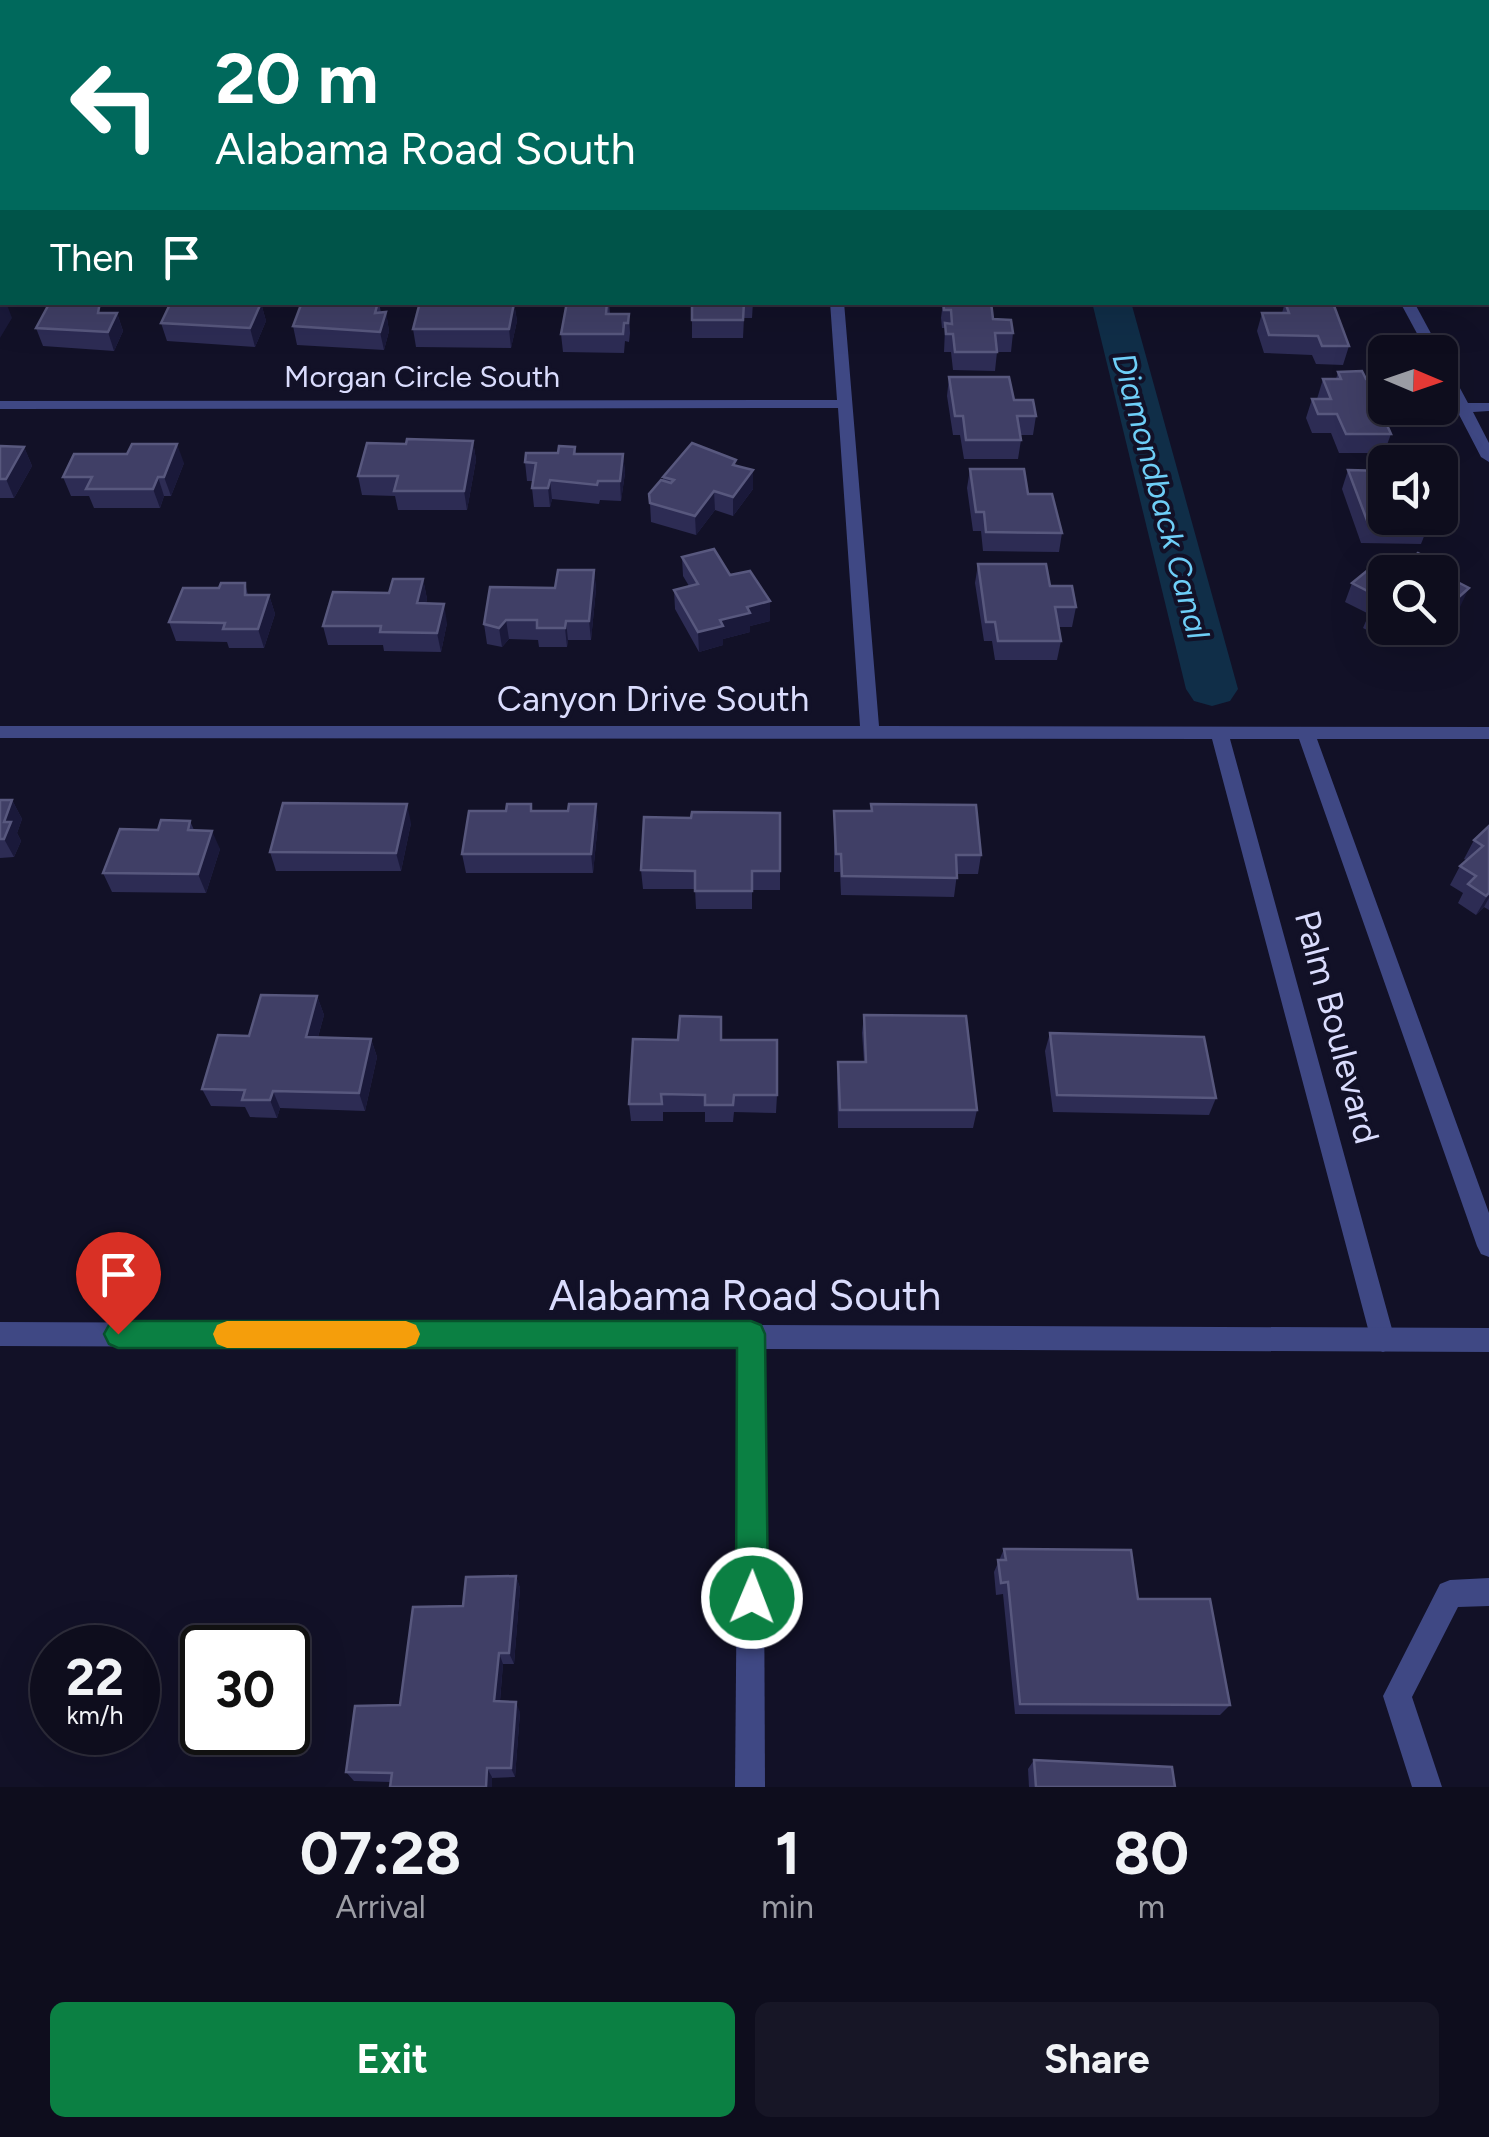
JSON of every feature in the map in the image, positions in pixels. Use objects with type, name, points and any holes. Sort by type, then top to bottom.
[{"type":"street","points":[[837,305],[870,732]]},
{"type":"street","points":[[1409,305],[1425,335]]},
{"type":"street","points":[[1458,397],[1489,457]]},
{"type":"street","name":"Morgan Circle South","points":[[0,404],[844,404]]},
{"type":"street","points":[[1464,408],[1489,408]]},
{"type":"street","name":"Canyon Drive South","points":[[0,732],[1489,732]]},
{"type":"street","name":"Palm Boulevard","points":[[1219,734],[1382,1340]]},
{"type":"street","name":"Palm Boulevard","points":[[1306,734],[1489,1246]]},
{"type":"street","name":"Alabama Road South","points":[[0,1334],[751,1334],[1489,1340]]},
{"type":"street","points":[[750,1787],[751,1334]]},
{"type":"street","points":[[1427,1787],[1397,1696],[1450,1594],[1489,1592]]},
{"type":"building","points":[[48,305],[99,305],[98,313],[117,313],[108,332],[36,328]]},
{"type":"building","points":[[170,305],[260,305],[250,328],[161,323]]},
{"type":"building","points":[[301,305],[377,305],[375,313],[386,312],[380,332],[293,326]]},
{"type":"building","points":[[419,305],[514,305],[509,329],[413,329]]},
{"type":"building","points":[[566,305],[607,305],[606,314],[629,314],[623,334],[561,334]]},
{"type":"building","points":[[692,305],[744,305],[743,320],[692,320]]},
{"type":"building","points":[[943,305],[991,305],[993,319],[1011,320],[1013,333],[995,333],[997,352],[955,352],[953,334],[946,334],[945,323],[952,324],[951,310],[944,310]]},
{"type":"building","points":[[1286,305],[1334,305],[1349,346],[1322,346],[1318,336],[1269,335],[1262,313],[1289,313]]},
{"type":"building","points":[[1362,371],[1368,379],[1368,425],[1387,425],[1391,434],[1346,434],[1337,414],[1318,414],[1312,399],[1331,399],[1323,379],[1341,379],[1338,372]]},
{"type":"building","points":[[949,377],[1009,377],[1014,400],[1033,400],[1036,416],[1017,416],[1021,440],[966,440],[963,416],[955,416]]},
{"type":"building","points":[[407,439],[473,441],[464,491],[394,491],[398,476],[358,476],[367,443],[406,444]]},
{"type":"building","points":[[692,443],[736,460],[733,465],[753,470],[733,497],[714,491],[695,516],[650,503],[649,494],[661,480],[674,480],[663,477]]},
{"type":"building","points":[[132,444],[177,444],[164,477],[158,477],[153,489],[86,489],[92,477],[63,477],[74,454],[127,454]]},
{"type":"building","points":[[0,446],[24,447],[6,479],[0,479]]},
{"type":"building","points":[[559,446],[575,447],[574,454],[623,454],[620,481],[598,481],[597,485],[550,480],[548,488],[532,488],[536,463],[525,462],[526,453],[558,453]]},
{"type":"building","points":[[970,469],[1024,469],[1028,494],[1052,494],[1062,533],[986,532],[984,512],[976,512]]},
{"type":"building","points":[[1348,470],[1368,471],[1368,523]]},
{"type":"building","points":[[714,549],[730,575],[750,571],[770,601],[747,607],[750,613],[720,620],[723,626],[698,632],[674,590],[698,584],[682,557]]},
{"type":"building","points":[[978,564],[1046,564],[1050,586],[1072,586],[1076,607],[1055,607],[1061,641],[998,641],[995,622],[986,622]]},
{"type":"building","points":[[558,570],[594,570],[589,621],[566,621],[565,628],[537,628],[537,620],[506,620],[499,628],[484,624],[490,587],[555,588]]},
{"type":"building","points":[[1368,570],[1368,591],[1352,583]]},
{"type":"building","points":[[393,579],[423,579],[417,603],[444,604],[437,633],[380,632],[381,626],[323,626],[333,592],[389,593]]},
{"type":"building","points":[[1458,582],[1469,588],[1458,598]]},
{"type":"building","points":[[221,583],[245,583],[245,595],[269,595],[258,629],[223,629],[225,623],[169,622],[183,588],[219,588]]},
{"type":"building","points":[[0,800],[12,800],[4,822],[11,822],[4,839],[0,839]]},
{"type":"building","points":[[283,803],[407,804],[396,853],[270,852]]},
{"type":"building","points":[[507,804],[531,804],[531,811],[568,811],[569,804],[596,804],[591,854],[462,854],[469,811],[506,811]]},
{"type":"building","points":[[871,804],[976,805],[981,855],[956,855],[957,878],[842,876],[841,854],[836,854],[834,811],[872,811]]},
{"type":"building","points":[[692,812],[780,813],[780,871],[752,871],[752,891],[695,891],[695,871],[641,870],[644,817],[691,818]]},
{"type":"building","points":[[161,820],[190,821],[188,830],[212,831],[198,874],[103,873],[120,829],[158,830]]},
{"type":"building","points":[[1489,826],[1486,896],[1468,884],[1476,876],[1460,866],[1483,846],[1474,840]]},
{"type":"building","points":[[261,995],[317,996],[306,1037],[371,1039],[359,1093],[273,1091],[270,1100],[242,1100],[245,1090],[202,1089],[218,1035],[249,1036]]},
{"type":"building","points":[[864,1015],[966,1016],[977,1110],[840,1110],[838,1062],[866,1062]]},
{"type":"building","points":[[680,1016],[721,1017],[721,1040],[777,1040],[777,1095],[734,1095],[733,1105],[705,1105],[705,1095],[661,1094],[662,1104],[629,1104],[633,1039],[678,1040]]},
{"type":"building","points":[[1050,1033],[1204,1037],[1216,1098],[1057,1095]]},
{"type":"building","points":[[1004,1549],[1131,1550],[1138,1599],[1210,1599],[1230,1705],[1020,1704],[1008,1582],[1001,1583],[998,1560],[1006,1560]]},
{"type":"building","points":[[516,1576],[509,1653],[499,1653],[494,1701],[516,1702],[511,1768],[487,1768],[486,1787],[390,1787],[392,1773],[346,1772],[355,1706],[400,1705],[413,1607],[463,1606],[466,1577]]},
{"type":"building","points":[[1034,1760],[1172,1767],[1175,1787],[1036,1787]]},
{"type":"waterway","name":"Diamondback Canal","points":[[1112,305],[1212,689]]},
{"type":"slow traffic","points":[[227,1334],[406,1334]]},
{"type":"route","points":[[118,1334],[751,1334],[752,1598]]}]
